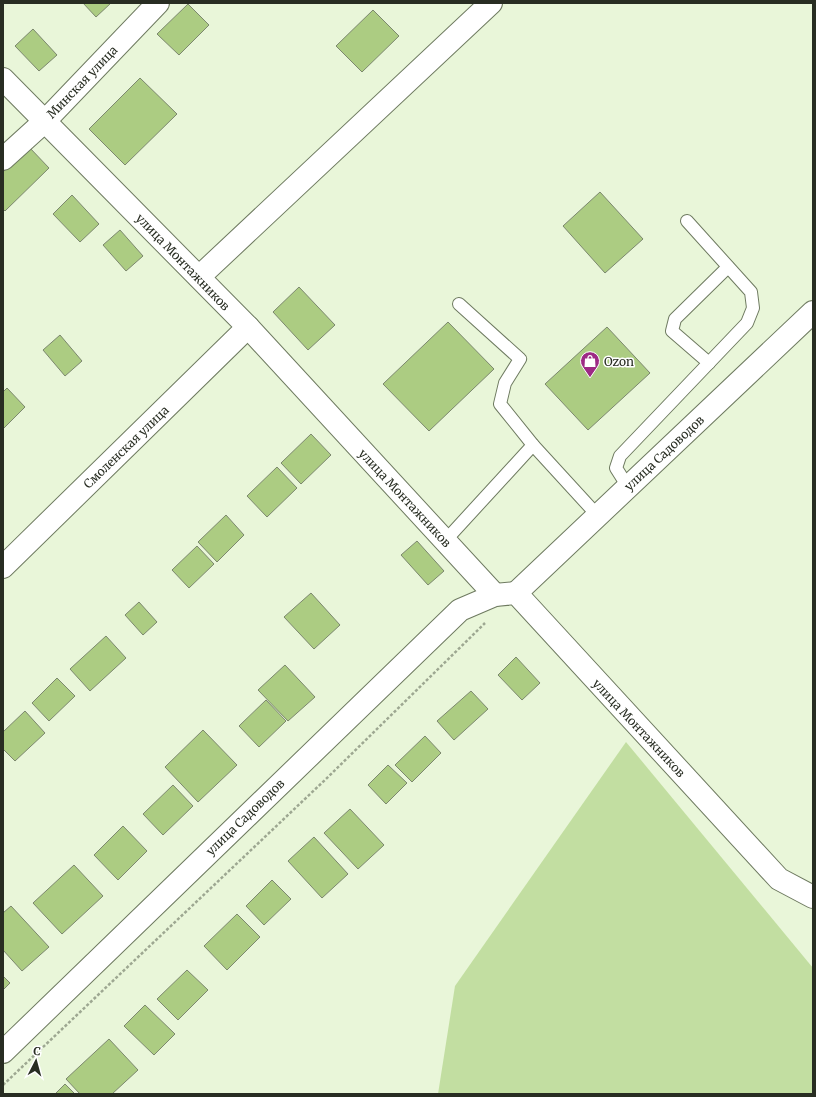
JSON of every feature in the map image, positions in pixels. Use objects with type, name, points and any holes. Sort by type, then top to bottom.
[{"type":"street","name":"Минская улица","points":[[3,159],[45,121],[158,3]]},
{"type":"street","points":[[199,277],[491,3]]},
{"type":"street","name":"улица Монтажников","points":[[3,79],[248,327],[445,541],[506,594],[779,879],[813,897]]},
{"type":"street","name":"улица Садоводов","points":[[3,1052],[460,610],[506,594],[598,516],[813,312]]},
{"type":"street","name":"Смоленская улица","points":[[3,567],[248,327]]},
{"type":"lane","points":[[628,487],[616,468],[620,456],[747,323],[753,308],[751,292],[687,221]]},
{"type":"lane","points":[[709,363],[672,331],[675,319],[728,267]]},
{"type":"lane","points":[[459,304],[520,359],[505,383],[500,404],[533,445],[598,516]]},
{"type":"lane","points":[[445,541],[533,445]]},
{"type":"path","points":[[3,1085],[326,778],[488,621]]},
{"type":"green space","points":[[626,742],[813,968],[813,1094],[438,1094],[455,986]]},
{"type":"building","points":[[83,3],[111,3],[96,17]]},
{"type":"building","points":[[188,4],[209,25],[179,55],[157,34]]},
{"type":"building","points":[[373,10],[399,36],[362,72],[336,46]]},
{"type":"building","points":[[33,29],[57,55],[39,71],[15,46]]},
{"type":"building","points":[[140,78],[177,114],[125,165],[89,129]]},
{"type":"building","points":[[29,147],[49,168],[5,211],[3,209],[3,172]]},
{"type":"building","points":[[600,192],[643,239],[605,273],[563,226]]},
{"type":"building","points":[[72,195],[99,224],[80,242],[53,214]]},
{"type":"building","points":[[120,230],[143,256],[126,271],[103,245]]},
{"type":"building","points":[[299,287],[335,325],[308,350],[273,312]]},
{"type":"building","points":[[448,322],[494,369],[429,431],[383,384]]},
{"type":"building","points":[[607,327],[650,373],[588,430],[545,384]]},
{"type":"building","points":[[60,335],[82,361],[65,376],[43,350]]},
{"type":"building","points":[[7,388],[25,407],[3,429],[3,392]]},
{"type":"building","points":[[311,434],[331,455],[301,484],[281,463]]},
{"type":"building","points":[[277,467],[297,488],[267,517],[247,496]]},
{"type":"building","points":[[226,515],[244,535],[217,562],[198,542]]},
{"type":"building","points":[[417,541],[444,571],[428,585],[401,555]]},
{"type":"building","points":[[197,546],[214,564],[189,588],[172,570]]},
{"type":"building","points":[[311,593],[340,625],[314,649],[284,617]]},
{"type":"building","points":[[139,602],[157,622],[143,635],[125,615]]},
{"type":"building","points":[[106,636],[126,658],[90,691],[70,669]]},
{"type":"building","points":[[516,657],[540,683],[522,700],[498,675]]},
{"type":"building","points":[[285,665],[315,697],[288,721],[258,690]]},
{"type":"building","points":[[57,678],[75,696],[49,721],[32,703]]},
{"type":"building","points":[[471,691],[488,709],[454,740],[437,721]]},
{"type":"building","points":[[266,700],[286,721],[259,747],[239,726]]},
{"type":"building","points":[[25,711],[45,733],[15,761],[3,749],[3,732]]},
{"type":"building","points":[[203,730],[237,765],[198,802],[165,767]]},
{"type":"building","points":[[425,736],[441,753],[412,782],[395,765]]},
{"type":"building","points":[[388,765],[407,783],[386,804],[368,785]]},
{"type":"building","points":[[173,785],[193,806],[163,835],[143,814]]},
{"type":"building","points":[[350,809],[384,845],[358,869],[324,833]]},
{"type":"building","points":[[123,826],[147,851],[118,880],[94,855]]},
{"type":"building","points":[[314,837],[348,874],[322,898],[288,861]]},
{"type":"building","points":[[74,865],[103,896],[62,934],[33,903]]},
{"type":"building","points":[[272,880],[291,899],[264,925],[246,906]]},
{"type":"building","points":[[11,906],[49,947],[22,971],[3,950],[3,913]]},
{"type":"building","points":[[237,914],[260,937],[227,970],[204,946]]},
{"type":"building","points":[[187,970],[208,990],[178,1020],[157,999]]},
{"type":"building","points":[[3,976],[10,983],[3,990]]},
{"type":"building","points":[[145,1005],[175,1034],[154,1055],[124,1026]]},
{"type":"building","points":[[109,1039],[138,1070],[112,1094],[80,1094],[66,1079]]},
{"type":"building","points":[[65,1084],[75,1094],[55,1094]]},
{"type":"place","name":"Ozon","points":[[590,378]]}]
